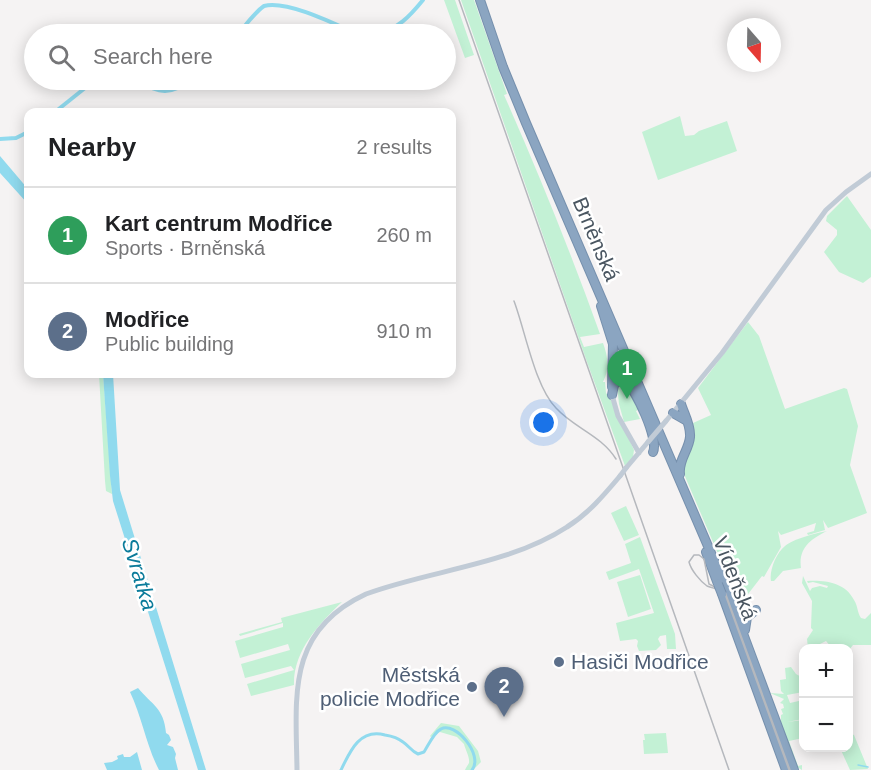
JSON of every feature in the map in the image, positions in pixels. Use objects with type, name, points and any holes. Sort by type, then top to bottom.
[{"type":"highway","name":"Brněnská","points":[[478,0],[514,104],[642,402]]},
{"type":"highway","name":"Brněnská","points":[[478,0],[522,112],[684,490]]},
{"type":"highway","points":[[601,306],[613,344],[612,395]]},
{"type":"highway","points":[[612,395],[616,382],[625,380],[642,402],[655,444],[653,452]]},
{"type":"highway","name":"Vídeňská","points":[[642,402],[747,647],[794,770]]},
{"type":"highway","points":[[681,404],[688,422],[690,439],[679,468],[684,490]]},
{"type":"highway","points":[[673,413],[688,422]]},
{"type":"highway","points":[[662,438],[674,456],[685,452]]},
{"type":"highway","name":"Vídeňská","points":[[684,490],[722,589]]},
{"type":"highway","points":[[722,589],[737,608],[744,611],[756,610],[749,614],[745,622],[747,647]]},
{"type":"highway","name":"Vídeňská","points":[[747,647],[786,770]]},
{"type":"main road","points":[[297,770],[296,691],[299,671],[313,639],[321,628],[337,612],[357,598],[375,590],[517,551],[552,536],[584,515],[681,404],[734,337],[821,216],[834,201],[871,174]]},
{"type":"main road","points":[[612,395],[618,416],[639,453]]},
{"type":"green space","points":[[444,0],[455,0],[474,55],[465,58],[456,33],[456,24],[453,24]]},
{"type":"green space","points":[[461,0],[474,0],[507,94],[504,95],[530,154],[600,334],[580,337],[584,347],[603,343],[608,362],[603,382],[605,382],[606,393],[634,450],[633,457],[625,466],[587,362]]},
{"type":"green space","points":[[680,116],[685,136],[694,135],[727,121],[737,151],[658,180],[642,132]]},
{"type":"green space","points":[[847,196],[871,230],[871,277],[863,283],[839,272],[824,252],[837,235],[837,230],[826,221],[827,216]]},
{"type":"green space","points":[[748,322],[759,336],[785,409],[844,388],[847,389],[858,426],[850,465],[867,513],[828,528],[823,520],[825,530],[808,535],[807,533],[814,531],[816,523],[781,535],[778,531],[781,547],[764,577],[762,576],[745,598],[736,596],[681,467],[693,440],[693,423],[711,415],[698,388]]},
{"type":"green space","points":[[99,378],[103,378],[112,494],[106,491]]},
{"type":"green space","points":[[624,382],[640,409],[636,411],[640,419],[624,422],[617,386]]},
{"type":"green space","points":[[626,506],[639,535],[624,541],[611,513]]},
{"type":"green space","points":[[827,531],[807,545],[802,555],[801,568],[783,571],[774,581],[771,581],[774,562],[785,546],[799,539]]},
{"type":"green space","points":[[640,537],[675,634],[676,649],[667,649],[666,635],[658,639],[661,645],[656,650],[639,651],[636,639],[620,641],[616,623],[654,613],[639,569],[609,580],[606,572],[631,563],[625,544]]},
{"type":"green space","points":[[640,575],[651,609],[628,617],[617,582]]},
{"type":"green space","points":[[803,576],[810,591],[812,588],[820,586],[827,588],[828,586],[807,581],[834,583],[845,589],[855,602],[861,618],[865,619],[871,613],[871,645],[829,644],[826,641],[820,644],[808,644],[807,639],[813,630],[811,628],[812,601],[802,583]]},
{"type":"green space","points":[[342,602],[309,639],[298,661],[294,685],[251,696],[247,684],[294,670],[291,666],[245,678],[241,664],[290,650],[288,644],[240,658],[235,641],[283,627],[283,623],[240,636],[239,634],[282,622],[281,618]]},
{"type":"green space","points":[[791,667],[799,676],[799,693],[787,695],[790,703],[799,701],[799,720],[787,722],[799,720],[799,739],[789,741],[798,766],[802,765],[802,770],[797,767],[781,726],[781,715],[783,714],[781,709],[784,708],[780,703],[784,699],[770,693],[784,694],[781,691],[780,680],[786,679],[785,668]]},
{"type":"green space","points":[[441,723],[459,726],[478,751],[481,762],[473,770],[465,770],[469,758],[464,744],[457,737],[440,732],[430,736]]},
{"type":"green space","points":[[666,733],[668,753],[644,754],[644,734]]},
{"type":"green space","points":[[853,735],[868,769],[850,770],[842,752],[853,752]]},
{"type":"water","points":[[0,156],[24,184],[24,200],[0,173]]},
{"type":"water","name":"Svratka","points":[[103,378],[113,378],[120,490],[206,770],[198,770],[113,501]]},
{"type":"water","points":[[138,688],[163,718],[166,733],[171,740],[167,745],[173,747],[178,770],[159,770],[130,692]]},
{"type":"water","points":[[137,752],[142,770],[107,770],[104,763],[112,762],[118,759],[117,756],[123,754],[124,757],[130,757]]},
{"type":"waterway","points":[[398,24],[423,0]]},
{"type":"waterway","points":[[246,24],[264,6],[274,5],[311,14],[334,24]]},
{"type":"waterway","points":[[60,108],[82,90]]},
{"type":"waterway","points":[[157,90],[172,90]]},
{"type":"waterway","points":[[0,139],[16,138],[24,134]]},
{"type":"waterway","points":[[341,770],[352,749],[362,738],[369,735],[394,737],[418,754],[424,752],[438,731],[447,728],[460,735],[471,748],[475,764],[472,770]]},
{"type":"waterway","points":[[858,765],[868,767]]},
{"type":"tram line","points":[[789,770],[725,594],[707,586],[696,575],[689,562],[694,555],[699,555],[704,559],[709,584],[725,592],[790,770]]},
{"type":"railway","points":[[459,0],[729,770]]},
{"type":"railway","points":[[514,301],[536,373],[549,399],[563,415],[603,444],[616,459]]},
{"type":"place","name":"Kart centrum Modřice","points":[[627,399]]},
{"type":"place","name":"Hasiči Modřice","points":[[559,662]]},
{"type":"place","name":"Městská policie Modřice","points":[[472,687]]},
{"type":"place","name":"Modřice","points":[[504,717]]}]
